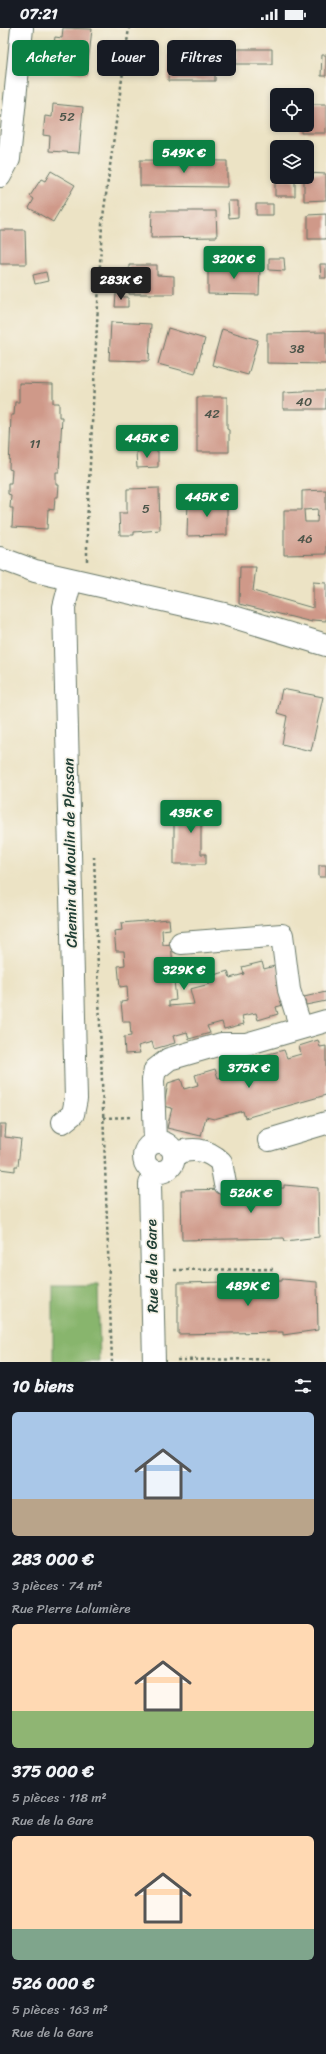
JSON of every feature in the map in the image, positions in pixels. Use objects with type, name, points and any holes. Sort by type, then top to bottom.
[{"type":"street","points":[[0,176],[9,159],[22,28]]},
{"type":"street","points":[[0,558],[35,571],[224,614],[326,645]]},
{"type":"street","name":"Chemin du Moulin de Plassan","points":[[63,1122],[73,1114],[76,1099],[64,606],[79,581]]},
{"type":"street","points":[[181,943],[282,935],[289,990],[301,1028]]},
{"type":"street","points":[[225,1184],[222,1162],[213,1154],[202,1150],[164,1147],[154,1116],[153,1091],[155,1070],[169,1059],[221,1044],[246,1044],[326,1021]]},
{"type":"street","points":[[270,1140],[326,1123]]},
{"type":"street","name":"Rue de la Gare","points":[[154,1361],[150,1184],[156,1172],[148,1167],[144,1158],[146,1149],[164,1147]]},
{"type":"path","points":[[79,581],[87,524],[102,224],[129,28]]},
{"type":"path","points":[[94,849],[112,1362]]},
{"type":"path","points":[[103,1118],[154,1116]]},
{"type":"path","points":[[152,1271],[276,1269]]},
{"type":"path","points":[[154,1361],[270,1359]]},
{"type":"green space","points":[[53,1286],[98,1286],[100,1362],[53,1362]]},
{"type":"building","points":[[63,28],[92,29],[89,56],[89,40],[55,40],[55,37],[62,38]]},
{"type":"building","points":[[237,49],[272,49],[272,64],[236,64]]},
{"type":"building","points":[[322,55],[326,55],[326,76],[321,76]]},
{"type":"building","points":[[168,76],[215,76],[215,81],[168,81]]},
{"type":"building","points":[[53,104],[83,107],[79,153],[49,151],[50,136],[43,135],[45,116],[52,117]]},
{"type":"building","points":[[314,104],[326,104],[326,133],[301,133],[314,132]]},
{"type":"building","points":[[140,160],[227,161],[227,187],[140,186]]},
{"type":"building","points":[[51,171],[75,185],[53,222],[29,208],[34,199],[30,196],[41,179],[45,181]]},
{"type":"building","points":[[314,173],[326,174],[326,200],[304,201],[304,184],[314,184]]},
{"type":"building","points":[[275,184],[295,184],[295,196],[275,196]]},
{"type":"building","points":[[228,201],[238,201],[238,217],[229,218]]},
{"type":"building","points":[[256,204],[273,204],[273,215],[256,215]]},
{"type":"building","points":[[152,211],[216,211],[217,237],[151,238]]},
{"type":"building","points":[[326,214],[326,239],[308,239],[308,215]]},
{"type":"building","points":[[0,230],[25,230],[26,264],[0,264]]},
{"type":"building","points":[[269,258],[284,258],[285,271],[269,270]]},
{"type":"building","points":[[320,264],[326,264],[326,278],[321,278]]},
{"type":"building","points":[[129,265],[157,265],[157,275],[174,276],[174,294],[129,294]]},
{"type":"building","points":[[208,266],[260,266],[259,295],[208,294]]},
{"type":"building","points":[[46,272],[48,281],[35,284],[33,275]]},
{"type":"building","points":[[123,293],[123,297],[128,297],[128,307],[115,307],[116,294]]},
{"type":"building","points":[[111,322],[151,324],[149,361],[109,360]]},
{"type":"building","points":[[168,328],[205,339],[195,374],[158,364]]},
{"type":"building","points":[[222,329],[258,340],[248,375],[212,365]]},
{"type":"building","points":[[326,332],[326,364],[267,363],[267,333]]},
{"type":"building","points":[[19,383],[53,384],[53,403],[59,403],[59,417],[62,417],[59,472],[56,472],[56,485],[59,485],[58,497],[55,497],[54,510],[48,509],[47,529],[12,527],[13,508],[10,508],[11,495],[8,494],[8,483],[11,483],[12,470],[9,469],[11,415],[14,415],[15,402],[19,402]]},
{"type":"building","points":[[305,390],[326,390],[326,409],[283,409],[283,393],[304,392]]},
{"type":"building","points":[[197,397],[227,397],[229,452],[197,452]]},
{"type":"building","points":[[158,451],[158,467],[137,468],[136,452]]},
{"type":"building","points":[[159,488],[160,530],[134,532],[134,535],[120,535],[119,513],[127,513],[127,489]]},
{"type":"building","points":[[326,490],[326,554],[284,555],[284,510],[302,510],[302,491]],"holes":[[[318,509],[317,522],[305,522],[304,510]]]},
{"type":"building","points":[[188,500],[227,500],[227,535],[187,536]]},
{"type":"building","points":[[240,567],[256,567],[253,591],[313,608],[313,582],[326,583],[326,621],[312,620],[312,622],[239,604]]},
{"type":"building","points":[[282,689],[323,697],[311,751],[282,744],[287,716],[277,713]]},
{"type":"building","points":[[174,808],[218,808],[217,825],[201,825],[201,854],[206,854],[206,864],[174,864]]},
{"type":"building","points":[[319,865],[326,865],[326,877],[319,877]]},
{"type":"building","points":[[169,919],[170,929],[162,930],[163,945],[171,944],[173,965],[165,965],[167,980],[174,980],[176,1000],[169,1001],[169,1006],[194,1004],[190,989],[210,984],[208,977],[228,971],[230,978],[244,974],[242,967],[262,962],[264,969],[278,965],[283,1005],[276,1007],[278,1014],[258,1020],[256,1013],[242,1016],[244,1024],[224,1029],[222,1022],[207,1026],[210,1033],[189,1039],[187,1032],[173,1036],[175,1043],[154,1049],[152,1042],[138,1046],[140,1053],[125,1054],[124,1037],[131,1036],[130,1022],[123,1022],[121,1002],[128,1001],[127,986],[120,987],[118,966],[125,965],[124,951],[116,951],[114,931],[122,930],[121,923]]},
{"type":"building","points":[[326,992],[326,1001],[306,1005],[304,997]]},
{"type":"building","points":[[318,1040],[320,1047],[326,1046],[326,1095],[245,1118],[243,1111],[214,1119],[206,1117],[201,1136],[167,1128],[172,1108],[164,1106],[168,1083],[181,1079],[184,1089],[198,1085],[195,1075],[215,1069],[218,1078],[233,1074],[230,1065],[251,1059],[253,1068],[267,1064],[265,1055],[284,1050],[287,1058],[301,1054],[299,1046]]},
{"type":"building","points":[[0,1124],[6,1124],[5,1137],[21,1139],[18,1166],[15,1166],[15,1171],[0,1169]]},
{"type":"building","points":[[284,1185],[318,1188],[319,1237],[285,1241],[284,1238],[182,1240],[181,1190],[284,1188]]},
{"type":"building","points":[[282,1279],[317,1282],[318,1330],[283,1335],[283,1332],[178,1334],[178,1283],[282,1281]]}]
